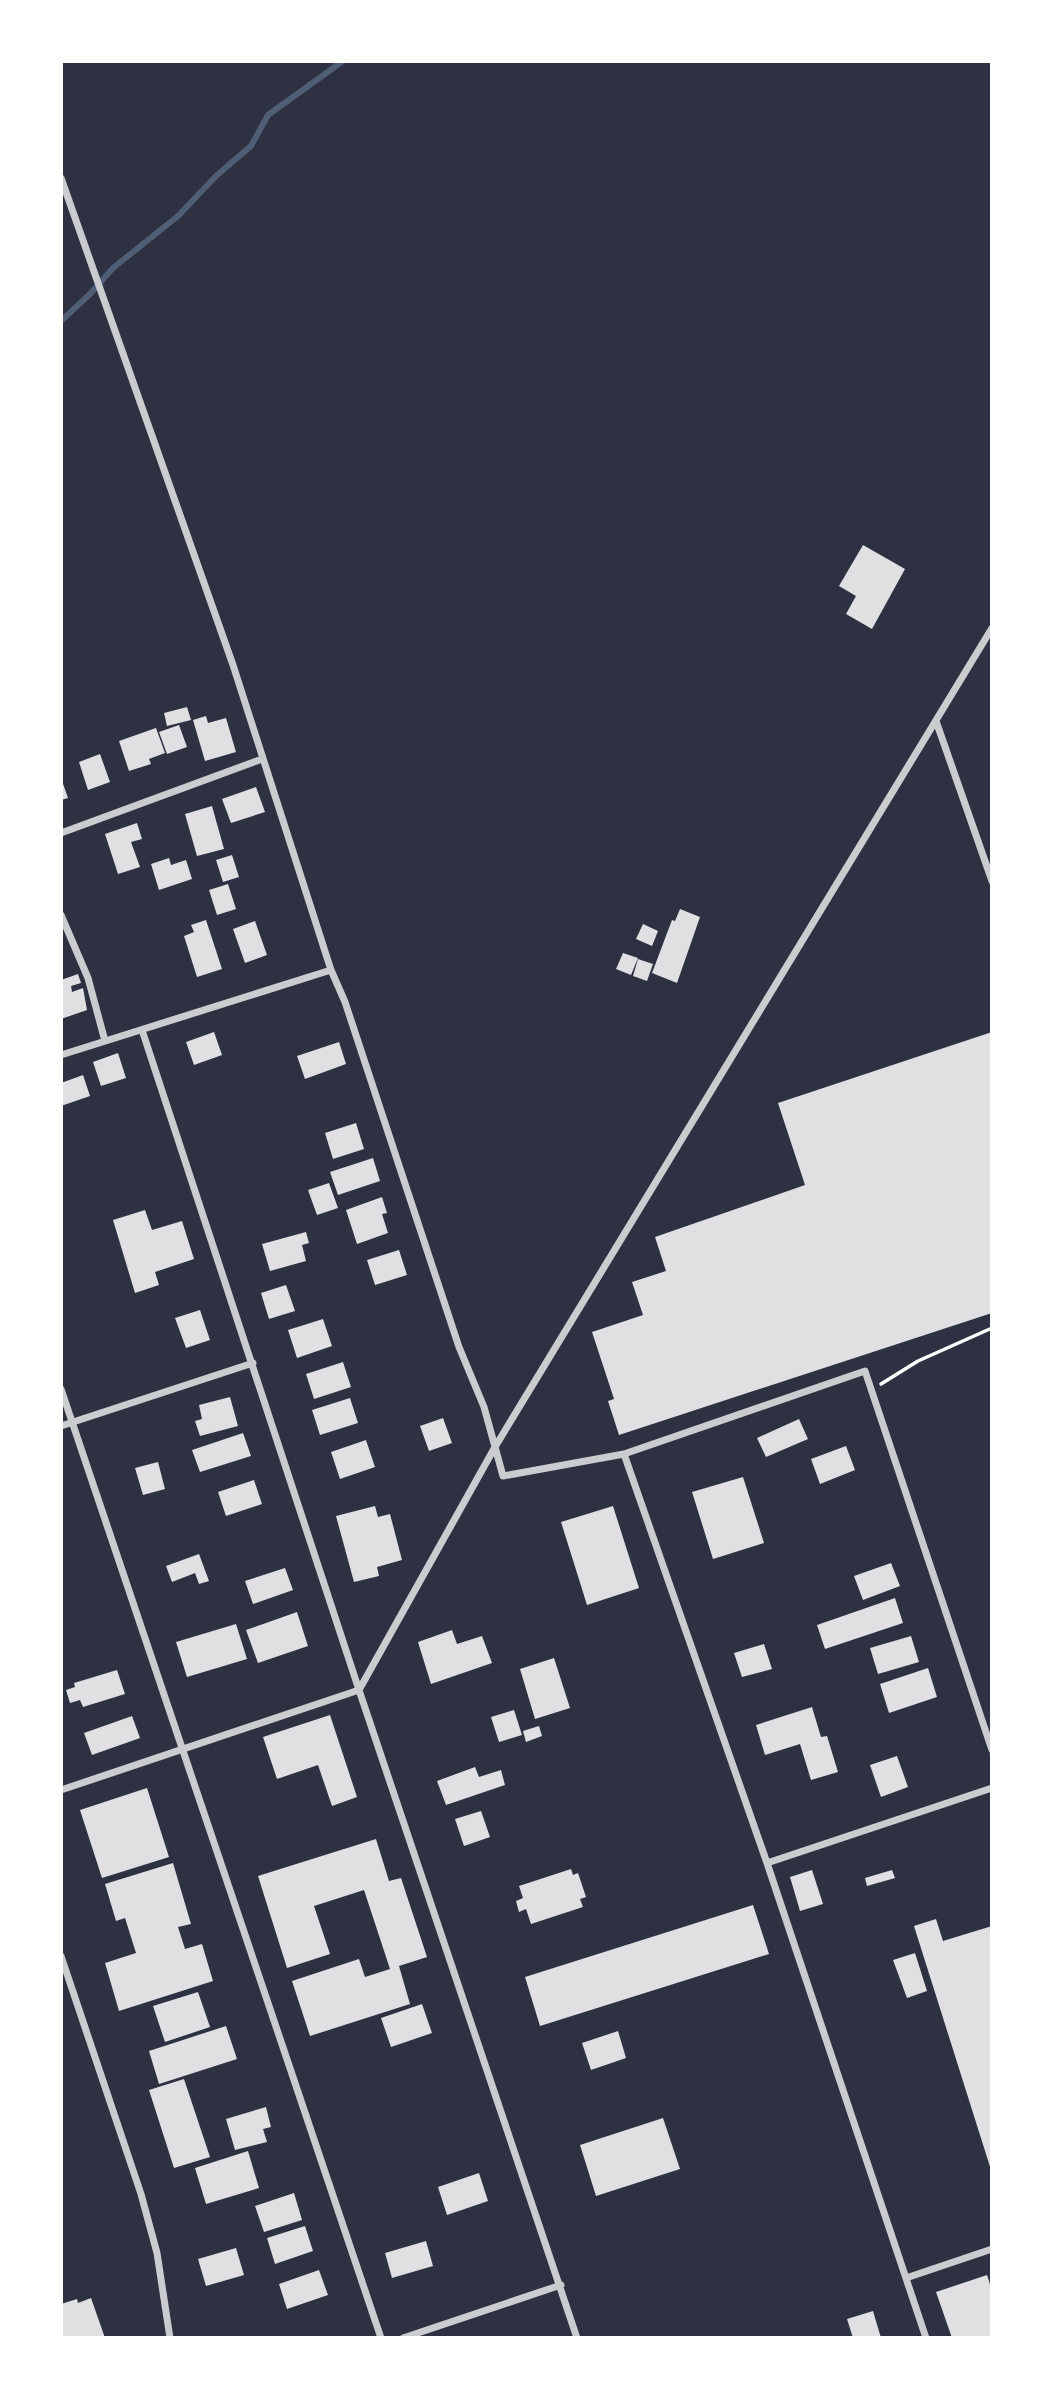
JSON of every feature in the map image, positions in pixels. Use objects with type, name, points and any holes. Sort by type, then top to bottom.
[{"type":"street","points":[[61,179],[233,665],[331,970],[345,1002],[459,1347],[484,1407],[503,1476],[624,1454],[865,1371],[992,1750]]},
{"type":"street","points":[[61,1790],[359,1690],[495,1447],[992,628]]},
{"type":"street","points":[[936,721],[992,881]]},
{"type":"street","points":[[61,833],[262,759]]},
{"type":"street","points":[[61,915],[88,978],[105,1041]]},
{"type":"street","points":[[61,1055],[331,970]]},
{"type":"street","points":[[142,1030],[359,1690],[578,2338]]},
{"type":"street","points":[[61,1426],[253,1363]]},
{"type":"street","points":[[61,1389],[381,2338]]},
{"type":"street","points":[[624,1454],[766,1863],[926,2338]]},
{"type":"street","points":[[766,1863],[992,1788]]},
{"type":"street","points":[[61,1956],[141,2194],[157,2253],[170,2338]]},
{"type":"street","points":[[906,2278],[992,2249]]},
{"type":"street","points":[[402,2338],[561,2285]]},
{"type":"path","points":[[873,1394],[882,1383],[918,1361],[992,1328]]},
{"type":"building","points":[[863,545],[905,569],[872,629],[846,614],[856,596],[839,586]]},
{"type":"building","points":[[187,707],[191,720],[167,726],[164,713]]},
{"type":"building","points":[[206,716],[208,723],[226,718],[236,752],[205,761],[193,720]]},
{"type":"building","points":[[179,725],[187,747],[167,754],[159,732]]},
{"type":"building","points":[[156,728],[165,753],[149,759],[151,764],[129,771],[119,741]]},
{"type":"building","points":[[100,754],[110,782],[88,790],[79,762]]},
{"type":"building","points":[[61,778],[68,798],[61,800]]},
{"type":"building","points":[[256,787],[265,812],[231,823],[222,799]]},
{"type":"building","points":[[212,806],[224,849],[197,856],[185,814]]},
{"type":"building","points":[[137,823],[142,839],[131,842],[140,867],[118,874],[105,834]]},
{"type":"building","points":[[232,855],[239,877],[223,882],[216,860]]},
{"type":"building","points":[[169,858],[171,865],[186,860],[192,879],[159,890],[151,864]]},
{"type":"building","points":[[228,884],[236,909],[217,915],[209,890]]},
{"type":"building","points":[[680,909],[700,917],[677,983],[652,973],[672,920],[675,921]]},
{"type":"building","points":[[206,920],[222,969],[197,977],[184,936],[194,932],[191,925]]},
{"type":"building","points":[[255,921],[267,955],[245,963],[233,929]]},
{"type":"building","points":[[643,924],[658,931],[652,946],[636,939]]},
{"type":"building","points":[[623,953],[638,958],[631,975],[616,969]]},
{"type":"building","points":[[638,959],[653,964],[647,981],[633,976]]},
{"type":"building","points":[[78,974],[81,983],[71,986],[72,992],[83,988],[87,1010],[61,1019],[61,980]]},
{"type":"building","points":[[214,1032],[222,1055],[194,1065],[186,1042]]},
{"type":"building","points":[[992,1032],[992,1313],[619,1435],[608,1401],[614,1399],[592,1332],[643,1315],[632,1282],[666,1271],[655,1237],[805,1185],[778,1103]]},
{"type":"building","points":[[339,1042],[346,1064],[305,1079],[297,1056]]},
{"type":"building","points":[[118,1053],[126,1078],[101,1086],[93,1062]]},
{"type":"building","points":[[83,1075],[90,1096],[61,1106],[61,1083]]},
{"type":"building","points":[[356,1123],[364,1149],[333,1159],[325,1133]]},
{"type":"building","points":[[373,1158],[380,1181],[338,1195],[330,1172]]},
{"type":"building","points":[[329,1183],[338,1208],[317,1215],[308,1190]]},
{"type":"building","points":[[382,1197],[387,1213],[382,1214],[388,1233],[357,1244],[346,1210]]},
{"type":"building","points":[[145,1210],[152,1230],[182,1221],[194,1259],[155,1272],[159,1285],[135,1293],[113,1220]]},
{"type":"building","points":[[306,1232],[309,1243],[302,1245],[306,1261],[270,1271],[262,1244]]},
{"type":"building","points":[[399,1250],[407,1275],[375,1285],[367,1260]]},
{"type":"building","points":[[286,1285],[295,1311],[269,1319],[261,1293]]},
{"type":"building","points":[[200,1310],[210,1340],[186,1348],[175,1318]]},
{"type":"building","points":[[323,1319],[332,1346],[297,1358],[288,1330]]},
{"type":"building","points":[[343,1362],[351,1387],[314,1399],[306,1374]]},
{"type":"building","points":[[230,1397],[238,1426],[200,1436],[195,1421],[202,1419],[199,1405]]},
{"type":"building","points":[[350,1398],[358,1423],[320,1435],[312,1410]]},
{"type":"building","points":[[443,1418],[452,1443],[429,1451],[420,1426]]},
{"type":"building","points":[[799,1419],[808,1439],[766,1457],[757,1438]]},
{"type":"building","points":[[243,1433],[251,1456],[200,1472],[192,1450]]},
{"type":"building","points":[[366,1440],[375,1467],[340,1479],[331,1452]]},
{"type":"building","points":[[846,1446],[855,1470],[820,1484],[811,1459]]},
{"type":"building","points":[[158,1462],[165,1489],[143,1495],[135,1468]]},
{"type":"building","points":[[743,1477],[764,1543],[713,1559],[692,1492]]},
{"type":"building","points":[[254,1480],[262,1504],[226,1516],[218,1492]]},
{"type":"building","points":[[375,1506],[378,1517],[390,1514],[402,1560],[377,1567],[379,1576],[354,1582],[336,1516]]},
{"type":"building","points":[[613,1506],[639,1588],[587,1605],[561,1522]]},
{"type":"building","points":[[199,1554],[209,1581],[199,1584],[195,1573],[172,1582],[166,1566]]},
{"type":"building","points":[[891,1563],[900,1586],[863,1600],[854,1576]]},
{"type":"building","points":[[285,1568],[293,1590],[253,1604],[245,1581]]},
{"type":"building","points":[[895,1598],[903,1623],[825,1649],[817,1625]]},
{"type":"building","points":[[297,1612],[308,1646],[258,1663],[246,1630]]},
{"type":"building","points":[[236,1624],[247,1659],[187,1677],[176,1642]]},
{"type":"building","points":[[452,1630],[457,1644],[482,1636],[492,1663],[431,1684],[418,1642]]},
{"type":"building","points":[[911,1636],[919,1662],[878,1674],[870,1648]]},
{"type":"building","points":[[764,1644],[772,1669],[742,1677],[734,1653]]},
{"type":"building","points":[[554,1658],[570,1708],[535,1719],[520,1669]]},
{"type":"building","points":[[928,1668],[937,1697],[889,1713],[880,1684]]},
{"type":"building","points":[[117,1670],[125,1694],[83,1707],[80,1700],[70,1703],[66,1690],[75,1687],[74,1683]]},
{"type":"building","points":[[812,1707],[821,1737],[827,1736],[838,1772],[811,1780],[800,1744],[765,1755],[756,1725]]},
{"type":"building","points":[[514,1710],[522,1735],[499,1742],[491,1717]]},
{"type":"building","points":[[330,1715],[357,1797],[332,1806],[318,1765],[277,1779],[263,1737]]},
{"type":"building","points":[[132,1716],[140,1738],[92,1755],[84,1733]]},
{"type":"building","points":[[539,1726],[542,1736],[526,1742],[523,1731]]},
{"type":"building","points":[[897,1756],[908,1787],[881,1797],[870,1765]]},
{"type":"building","points":[[475,1767],[479,1777],[501,1770],[505,1785],[446,1805],[437,1781]]},
{"type":"building","points":[[147,1788],[169,1857],[102,1878],[80,1810]]},
{"type":"building","points":[[481,1811],[490,1837],[464,1846],[455,1819]]},
{"type":"building","points":[[376,1839],[389,1881],[401,1878],[427,1957],[399,1966],[410,2004],[310,2036],[292,1981],[359,1959],[365,1977],[390,1969],[364,1890],[314,1906],[330,1954],[287,1968],[258,1876]]},
{"type":"building","points":[[173,1863],[191,1924],[178,1927],[185,1949],[202,1944],[213,1981],[119,2011],[105,1963],[136,1953],[125,1918],[116,1921],[105,1884]]},
{"type":"building","points":[[571,1869],[573,1875],[578,1873],[586,1897],[580,1899],[583,1907],[531,1924],[526,1909],[519,1912],[516,1901],[523,1898],[519,1886]]},
{"type":"building","points":[[812,1870],[823,1904],[800,1911],[790,1877]]},
{"type":"building","points":[[892,1870],[895,1878],[867,1886],[865,1878]]},
{"type":"building","points":[[753,1905],[769,1954],[540,2026],[525,1977]]},
{"type":"building","points":[[936,1919],[943,1941],[992,1926],[992,2173],[914,1926]]},
{"type":"building","points":[[915,1953],[927,1991],[907,1998],[893,1960]]},
{"type":"building","points":[[198,1992],[210,2027],[165,2042],[153,2006]]},
{"type":"building","points":[[422,2004],[432,2033],[391,2047],[381,2018]]},
{"type":"building","points":[[226,2026],[237,2059],[159,2084],[149,2051]]},
{"type":"building","points":[[618,2031],[626,2058],[591,2070],[582,2043]]},
{"type":"building","points":[[184,2079],[210,2157],[174,2168],[149,2090]]},
{"type":"building","points":[[266,2107],[271,2127],[263,2129],[267,2142],[235,2150],[226,2119]]},
{"type":"building","points":[[663,2118],[680,2169],[596,2196],[580,2145]]},
{"type":"building","points":[[248,2151],[259,2188],[206,2204],[195,2168]]},
{"type":"building","points":[[479,2173],[488,2201],[447,2215],[438,2187]]},
{"type":"building","points":[[294,2193],[302,2220],[264,2232],[255,2206]]},
{"type":"building","points":[[305,2226],[313,2251],[275,2264],[267,2238]]},
{"type":"building","points":[[426,2241],[433,2266],[392,2278],[385,2253]]},
{"type":"building","points":[[236,2248],[244,2275],[206,2286],[198,2259]]},
{"type":"building","points":[[319,2270],[328,2295],[287,2309],[279,2284]]},
{"type":"building","points":[[987,2275],[992,2290],[992,2338],[952,2338],[936,2292]]},
{"type":"building","points":[[91,2298],[105,2338],[61,2338],[61,2304],[77,2299],[78,2303]]},
{"type":"building","points":[[873,2311],[881,2338],[853,2338],[847,2319]]},
{"type":"waterway","points":[[61,321],[113,268],[178,216],[216,176],[251,146],[268,115],[343,61]]}]
